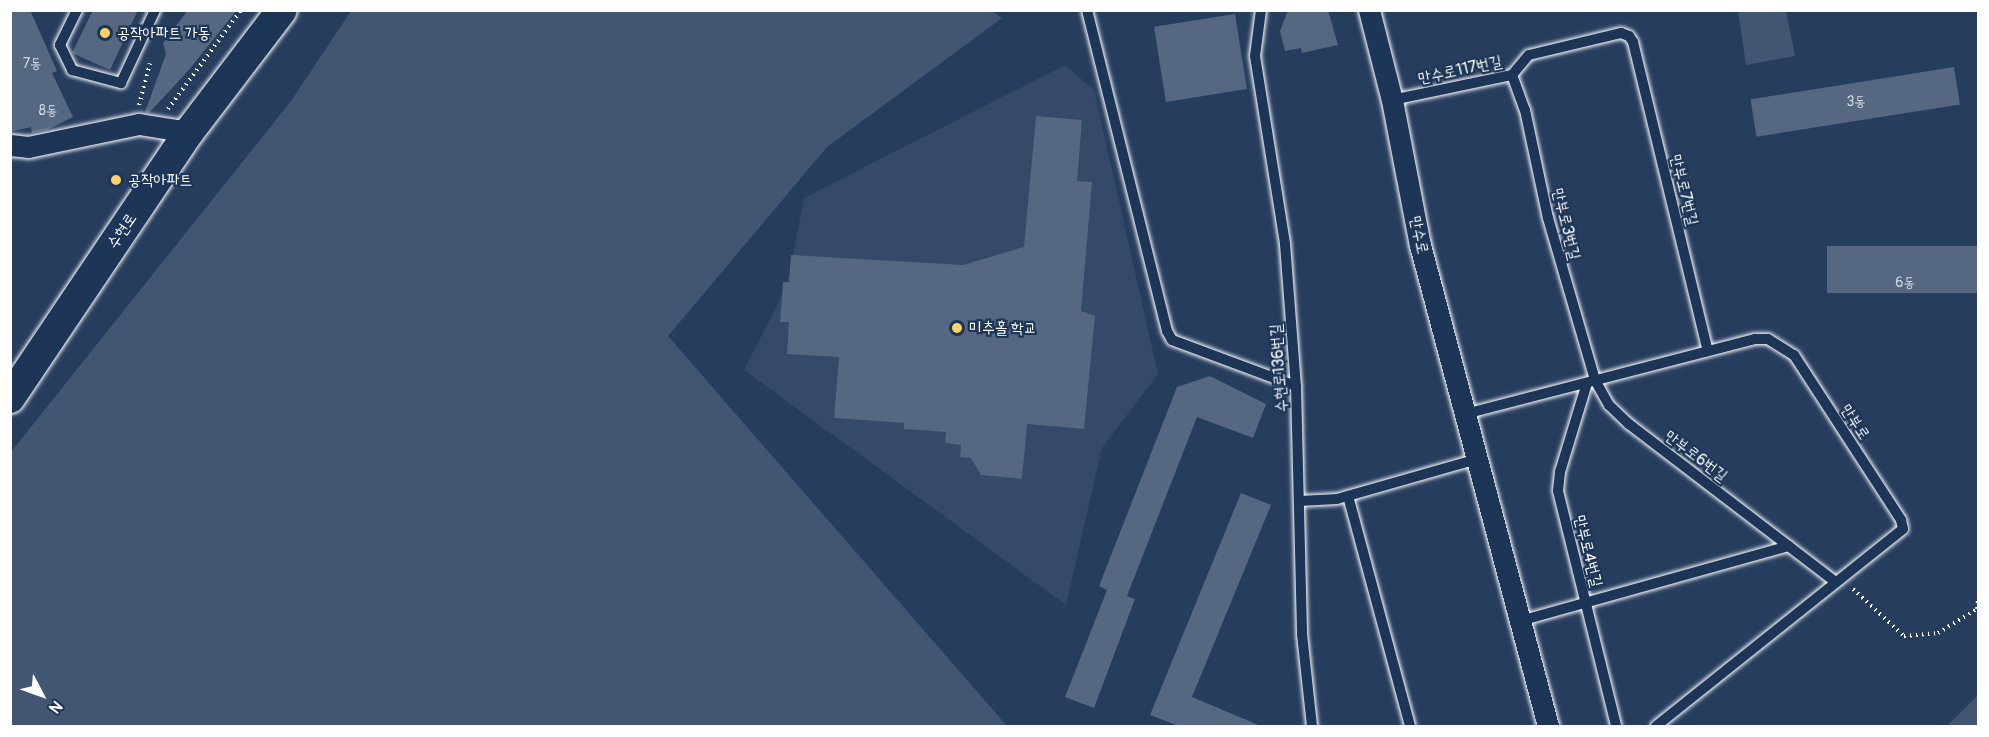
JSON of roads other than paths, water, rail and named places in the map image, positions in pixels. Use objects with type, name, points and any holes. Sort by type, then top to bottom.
[{"type":"street","name":"수현로","points":[[10,398],[189,132],[282,10]]},
{"type":"street","name":"만수로","points":[[1369,10],[1392,100],[1420,245],[1548,726]]},
{"type":"street","points":[[10,145],[28,147],[139,124],[189,132]]},
{"type":"lane","points":[[77,10],[60,45],[72,70],[121,83],[155,10]]},
{"type":"lane","points":[[1087,10],[1167,331],[1172,340],[1296,386]]},
{"type":"lane","name":"수현로136번길","points":[[1262,10],[1255,56],[1285,244],[1296,386],[1302,634],[1312,726]]},
{"type":"lane","name":"만수로117번길","points":[[1392,100],[1512,75],[1529,55],[1621,33],[1629,36]]},
{"type":"lane","name":"만부로7번길","points":[[1629,36],[1636,53],[1708,351]]},
{"type":"lane","name":"만부로3번길","points":[[1512,75],[1525,111],[1548,218],[1591,382]]},
{"type":"lane","name":"만부로","points":[[1465,414],[1708,351],[1768,339],[1794,355],[1901,520],[1903,529],[1656,726]]},
{"type":"lane","name":"만부로6번길","points":[[1591,382],[1609,405],[1629,424],[1836,582]]},
{"type":"lane","name":"만부로4번길","points":[[1591,382],[1560,472],[1558,491],[1616,726]]},
{"type":"lane","points":[[1299,501],[1348,496],[1477,459]]},
{"type":"lane","points":[[1348,496],[1410,726]]},
{"type":"lane","points":[[1520,621],[1789,546]]},
{"type":"place","name":"공작아파트 가동","points":[[105,33]]},
{"type":"place","name":"공작아파트","points":[[116,180]]},
{"type":"place","name":"미추홀 학교","points":[[957,328]]}]
